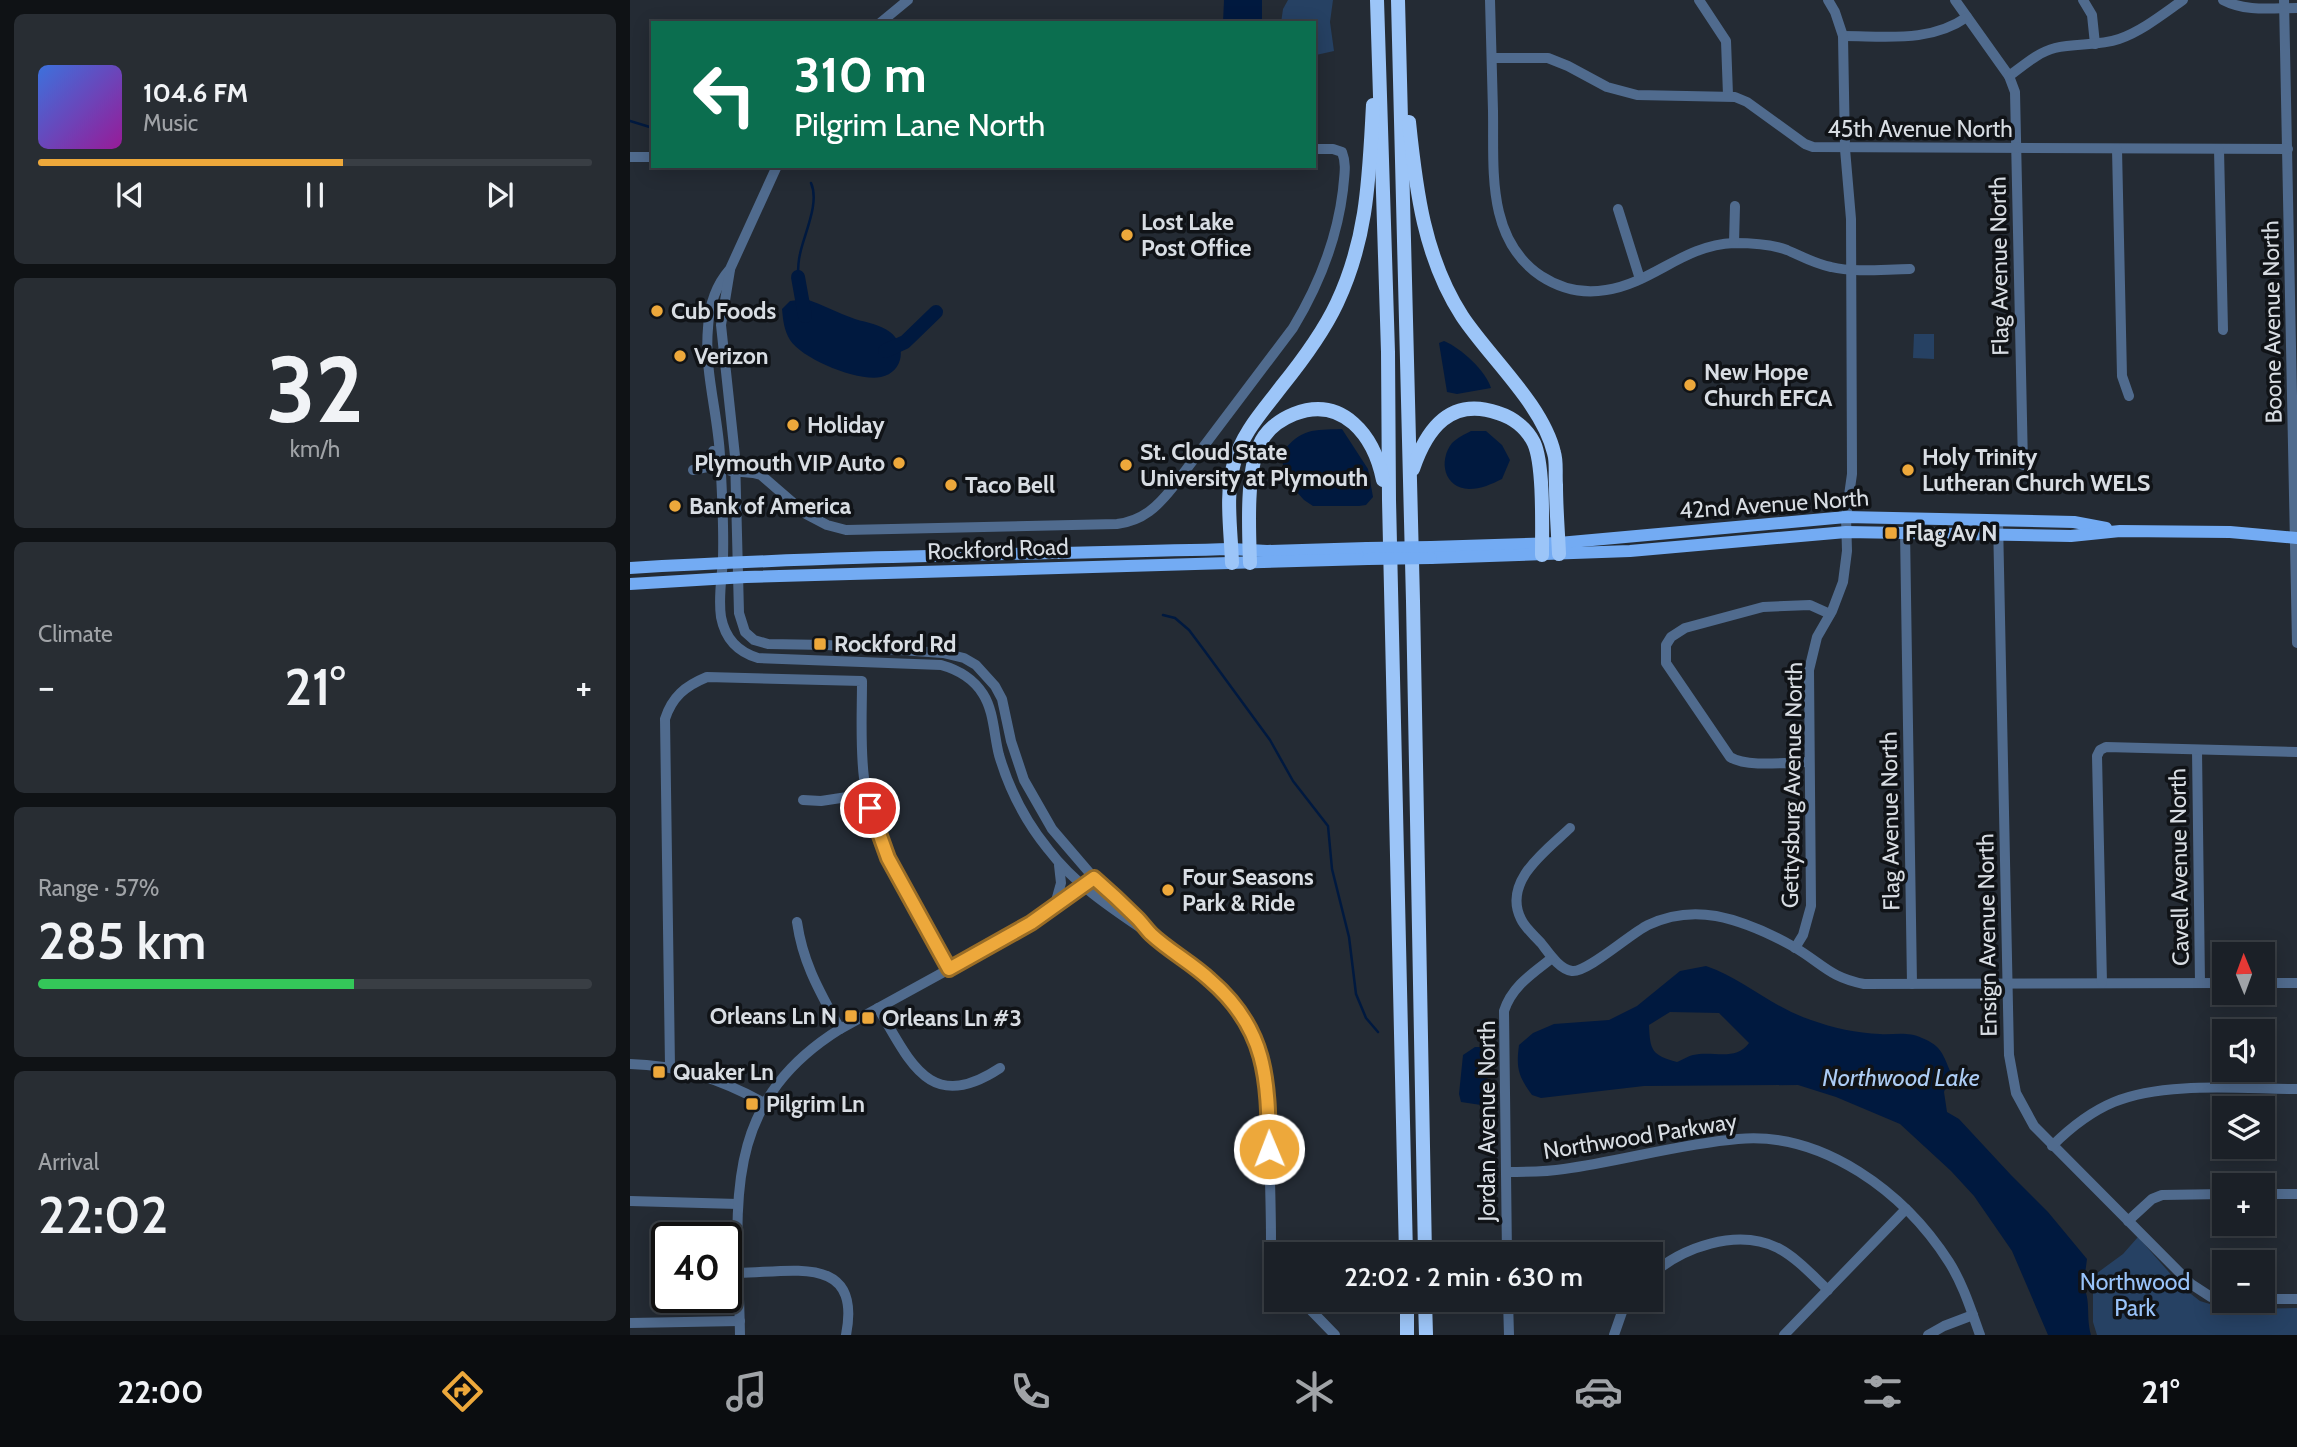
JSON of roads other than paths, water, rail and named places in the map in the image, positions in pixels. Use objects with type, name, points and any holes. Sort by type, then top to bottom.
[{"type":"highway","points":[[1377,0],[1388,352],[1406,1242]]},
{"type":"highway","points":[[1398,0],[1425,1242]]},
{"type":"highway","points":[[1232,556],[1230,482],[1234,461],[1244,436],[1326,323],[1346,282],[1360,241],[1368,180],[1377,20]]},
{"type":"highway","points":[[1399,45],[1406,80],[1415,184],[1428,243],[1462,316],[1543,424],[1555,453],[1559,548]]},
{"type":"highway","points":[[1410,480],[1421,446],[1439,424],[1455,411],[1480,408],[1509,417],[1522,426],[1537,451],[1542,549]]},
{"type":"highway","points":[[1250,556],[1252,467],[1257,448],[1272,428],[1287,417],[1305,410],[1338,412],[1363,433],[1376,453],[1389,500]]},
{"type":"highway","points":[[1407,1312],[1407,1335]]},
{"type":"highway","points":[[1425,1312],[1426,1335]]},
{"type":"main road","name":"42nd Avenue North","points":[[1368,554],[1559,548],[1846,517],[2074,522],[2120,531]]},
{"type":"main road","name":"42nd Avenue North","points":[[1559,548],[1630,551],[1846,532],[1905,531],[2071,536],[2120,531],[2230,532],[2296,538]]},
{"type":"main road","name":"Rockford Road","points":[[630,568],[738,561],[1368,554]]},
{"type":"main road","name":"Rockford Road","points":[[630,584],[1232,556]]},
{"type":"street","points":[[882,21],[908,0]]},
{"type":"street","points":[[1490,0],[1495,186],[1503,229],[1517,256],[1544,278],[1558,286],[1574,290],[1608,290],[1640,279],[1688,254],[1734,243],[1784,249],[1823,265],[1852,269],[1910,269]]},
{"type":"street","points":[[1699,0],[1726,41],[1728,95]]},
{"type":"street","name":"Gettysburg Avenue North","points":[[1795,948],[1803,934],[1811,906],[1809,670],[1817,637],[1843,582],[1846,567],[1846,517],[1852,474],[1851,219],[1845,149],[1843,36],[1828,0]]},
{"type":"street","name":"Flag Avenue North","points":[[1955,0],[2009,76],[2016,101],[2024,465]]},
{"type":"street","points":[[2083,0],[2092,15],[2095,44]]},
{"type":"street","points":[[2009,76],[2037,56],[2055,48],[2095,44],[2137,31],[2183,0]]},
{"type":"street","points":[[2223,0],[2240,7],[2284,4],[2297,8]]},
{"type":"street","name":"Boone Avenue North","points":[[2284,4],[2297,643]]},
{"type":"street","points":[[1843,36],[1925,35],[1947,30],[1967,17]]},
{"type":"street","name":"45th Avenue North","points":[[1492,58],[1548,58],[1608,87],[1637,95],[1728,95],[1747,102],[1813,148],[2288,149]]},
{"type":"street","points":[[721,471],[753,472],[768,479],[806,514],[827,525],[846,530],[1117,524],[1145,515],[1154,509],[1173,487],[1293,328],[1310,300],[1325,265],[1339,217],[1345,171],[1342,152],[1316,149]]},
{"type":"street","points":[[2117,149],[2122,376],[2129,396]]},
{"type":"street","points":[[2219,149],[2223,330]]},
{"type":"street","points":[[630,157],[651,157]]},
{"type":"street","points":[[776,168],[730,269],[721,325],[734,431],[737,578],[740,621],[745,632],[754,640],[780,645],[827,645],[943,653],[964,658],[976,665],[995,686],[1002,699],[1024,780],[1052,829],[1094,878],[1139,919],[1150,934]]},
{"type":"street","points":[[1734,243],[1735,206]]},
{"type":"street","points":[[1618,209],[1640,279]]},
{"type":"street","points":[[730,269],[718,283],[708,328],[709,366],[717,416],[721,471],[722,618],[729,639],[749,656],[941,665],[958,670],[971,679],[988,702],[999,756],[1016,798],[1032,827],[1058,862],[1082,887],[1150,934],[1223,991],[1236,1007],[1256,1042],[1268,1089],[1271,1242]]},
{"type":"street","points":[[717,416],[712,437],[713,464],[693,470],[713,475],[721,485]]},
{"type":"street","name":"Ensign Avenue North","points":[[1998,520],[2009,1055],[2016,1093],[2034,1126],[2052,1146],[2191,1284],[2212,1297]]},
{"type":"street","name":"Flag Avenue North","points":[[1905,531],[1912,984]]},
{"type":"street","points":[[1809,762],[1735,760],[1726,752],[1671,672],[1665,655],[1671,637],[1685,628],[1763,607],[1810,605],[1830,614]]},
{"type":"street","points":[[670,1067],[663,732],[668,708],[684,688],[707,677],[862,681],[862,758],[867,794],[878,834],[888,858],[949,969]]},
{"type":"street","points":[[2102,983],[2100,750],[2106,747],[2297,752]]},
{"type":"street","name":"Cavell Avenue North","points":[[2197,750],[2200,983]]},
{"type":"street","points":[[803,800],[821,801],[867,794]]},
{"type":"street","points":[[1570,828],[1526,872],[1517,895],[1521,919],[1552,958],[1572,971],[1579,971],[1650,924],[1683,914],[1717,916],[1762,932],[1795,948],[1835,976],[1864,984],[2212,983]]},
{"type":"street","points":[[1054,908],[1062,879],[1058,862]]},
{"type":"street","points":[[738,1222],[743,1158],[750,1135],[764,1103],[785,1073],[802,1056],[839,1029],[1022,929],[1094,878]]},
{"type":"street","points":[[797,922],[804,959],[839,1029]]},
{"type":"street","name":"Jordan Avenue North","points":[[1507,1242],[1504,1011],[1507,1001],[1519,985],[1552,958]]},
{"type":"street","points":[[2275,983],[2297,983]]},
{"type":"street","points":[[878,1008],[916,1069],[936,1083],[948,1086],[972,1084],[1000,1068]]},
{"type":"street","points":[[630,1064],[670,1067],[729,1086],[764,1103]]},
{"type":"street","points":[[2052,1146],[2096,1111],[2137,1095],[2180,1089],[2297,1089]]},
{"type":"street","name":"Northwood Parkway","points":[[1506,1172],[1567,1169],[1729,1140],[1769,1139],[1799,1144],[1845,1164],[1869,1178],[1906,1209],[1949,1262],[1963,1287],[1980,1335]]},
{"type":"street","points":[[2128,1221],[2152,1199],[2162,1195],[2212,1194]]},
{"type":"street","points":[[2275,1194],[2297,1194]]},
{"type":"street","points":[[630,1202],[738,1204]]},
{"type":"street","points":[[1784,1335],[1906,1209]]},
{"type":"street","points":[[1663,1266],[1695,1249],[1746,1241],[1770,1245],[1792,1256],[1828,1290]]},
{"type":"street","points":[[742,1273],[812,1272],[830,1277],[838,1283],[848,1299],[846,1335]]},
{"type":"street","points":[[2275,1299],[2297,1299]]},
{"type":"street","points":[[1313,1312],[1335,1335]]},
{"type":"street","points":[[1508,1312],[1509,1335]]},
{"type":"street","points":[[1614,1335],[1622,1312]]},
{"type":"street","points":[[740,1313],[740,1335]]},
{"type":"street","points":[[1928,1335],[1973,1315]]},
{"type":"street","points":[[630,1323],[740,1321]]},
{"type":"water","points":[[1224,0],[1262,0],[1262,21],[1223,21]]},
{"type":"water","points":[[806,299],[855,319],[878,325],[890,332],[901,351],[894,370],[881,377],[859,376],[831,368],[796,347],[786,332],[782,309],[790,301]]},
{"type":"water","points":[[1444,341],[1472,361],[1484,374],[1491,388],[1457,394],[1447,392],[1439,343]]},
{"type":"water","points":[[1342,429],[1368,469],[1373,497],[1366,505],[1313,506],[1284,478],[1282,453],[1295,439],[1308,432]]},
{"type":"water","points":[[1471,431],[1486,431],[1502,445],[1510,460],[1502,479],[1469,489],[1454,484],[1449,479],[1445,458],[1452,443]]},
{"type":"water","name":"Northwood Lake","points":[[1706,966],[1811,1020],[1863,1033],[1917,1036],[1938,1048],[1951,1073],[1944,1092],[1947,1112],[1959,1119],[2048,1212],[2087,1259],[2085,1274],[2079,1279],[2086,1293],[2091,1335],[2048,1335],[2012,1251],[1974,1196],[1900,1124],[1836,1097],[1798,1085],[1644,1086],[1541,1098],[1532,1095],[1519,1072],[1518,1060],[1519,1045],[1533,1033],[1554,1024],[1609,1020],[1637,1006],[1680,971]],"holes":[[[1670,1012],[1719,1013],[1749,1043],[1743,1049],[1730,1054],[1693,1055],[1677,1062],[1654,1051],[1649,1025]]]},
{"type":"water","points":[[1475,1047],[1481,1047],[1488,1056],[1487,1101],[1481,1105],[1461,1102],[1459,1094],[1463,1055]]},
{"type":"waterway","points":[[630,121],[651,127]]},
{"type":"waterway","points":[[798,277],[799,257],[813,209],[811,183]]},
{"type":"waterway","points":[[798,277],[805,316]]},
{"type":"waterway","points":[[885,351],[905,342],[936,312]]},
{"type":"waterway","points":[[1163,615],[1175,618],[1189,630],[1270,740],[1293,781],[1328,826],[1332,869],[1349,937],[1356,994],[1366,1018],[1378,1032]]},
{"type":"place","name":"Lost Lake Post Office","points":[[1127,235]]},
{"type":"place","name":"Cub Foods","points":[[657,311]]},
{"type":"place","name":"Verizon","points":[[680,356]]},
{"type":"place","name":"New Hope Church EFCA","points":[[1690,385]]},
{"type":"place","name":"Holiday","points":[[793,425]]},
{"type":"place","name":"Plymouth VIP Auto","points":[[899,463]]},
{"type":"place","name":"St. Cloud State University at Plymouth","points":[[1126,465]]},
{"type":"place","name":"Holy Trinity Lutheran Church WELS","points":[[1908,470]]},
{"type":"place","name":"Taco Bell","points":[[951,485]]},
{"type":"place","name":"Bank of America","points":[[675,506]]},
{"type":"place","name":"Flag Av N","points":[[1891,533]]},
{"type":"place","name":"Rockford Rd","points":[[820,644]]},
{"type":"place","name":"Four Seasons Park & Ride","points":[[1168,890]]},
{"type":"place","name":"Orleans Ln N","points":[[851,1016]]},
{"type":"place","name":"Orleans Ln #3","points":[[868,1018]]},
{"type":"place","name":"Quaker Ln","points":[[659,1072]]},
{"type":"place","name":"Pilgrim Ln","points":[[752,1104]]},
{"type":"park label","name":"Northwood Park","points":[[2135,1295]]}]
